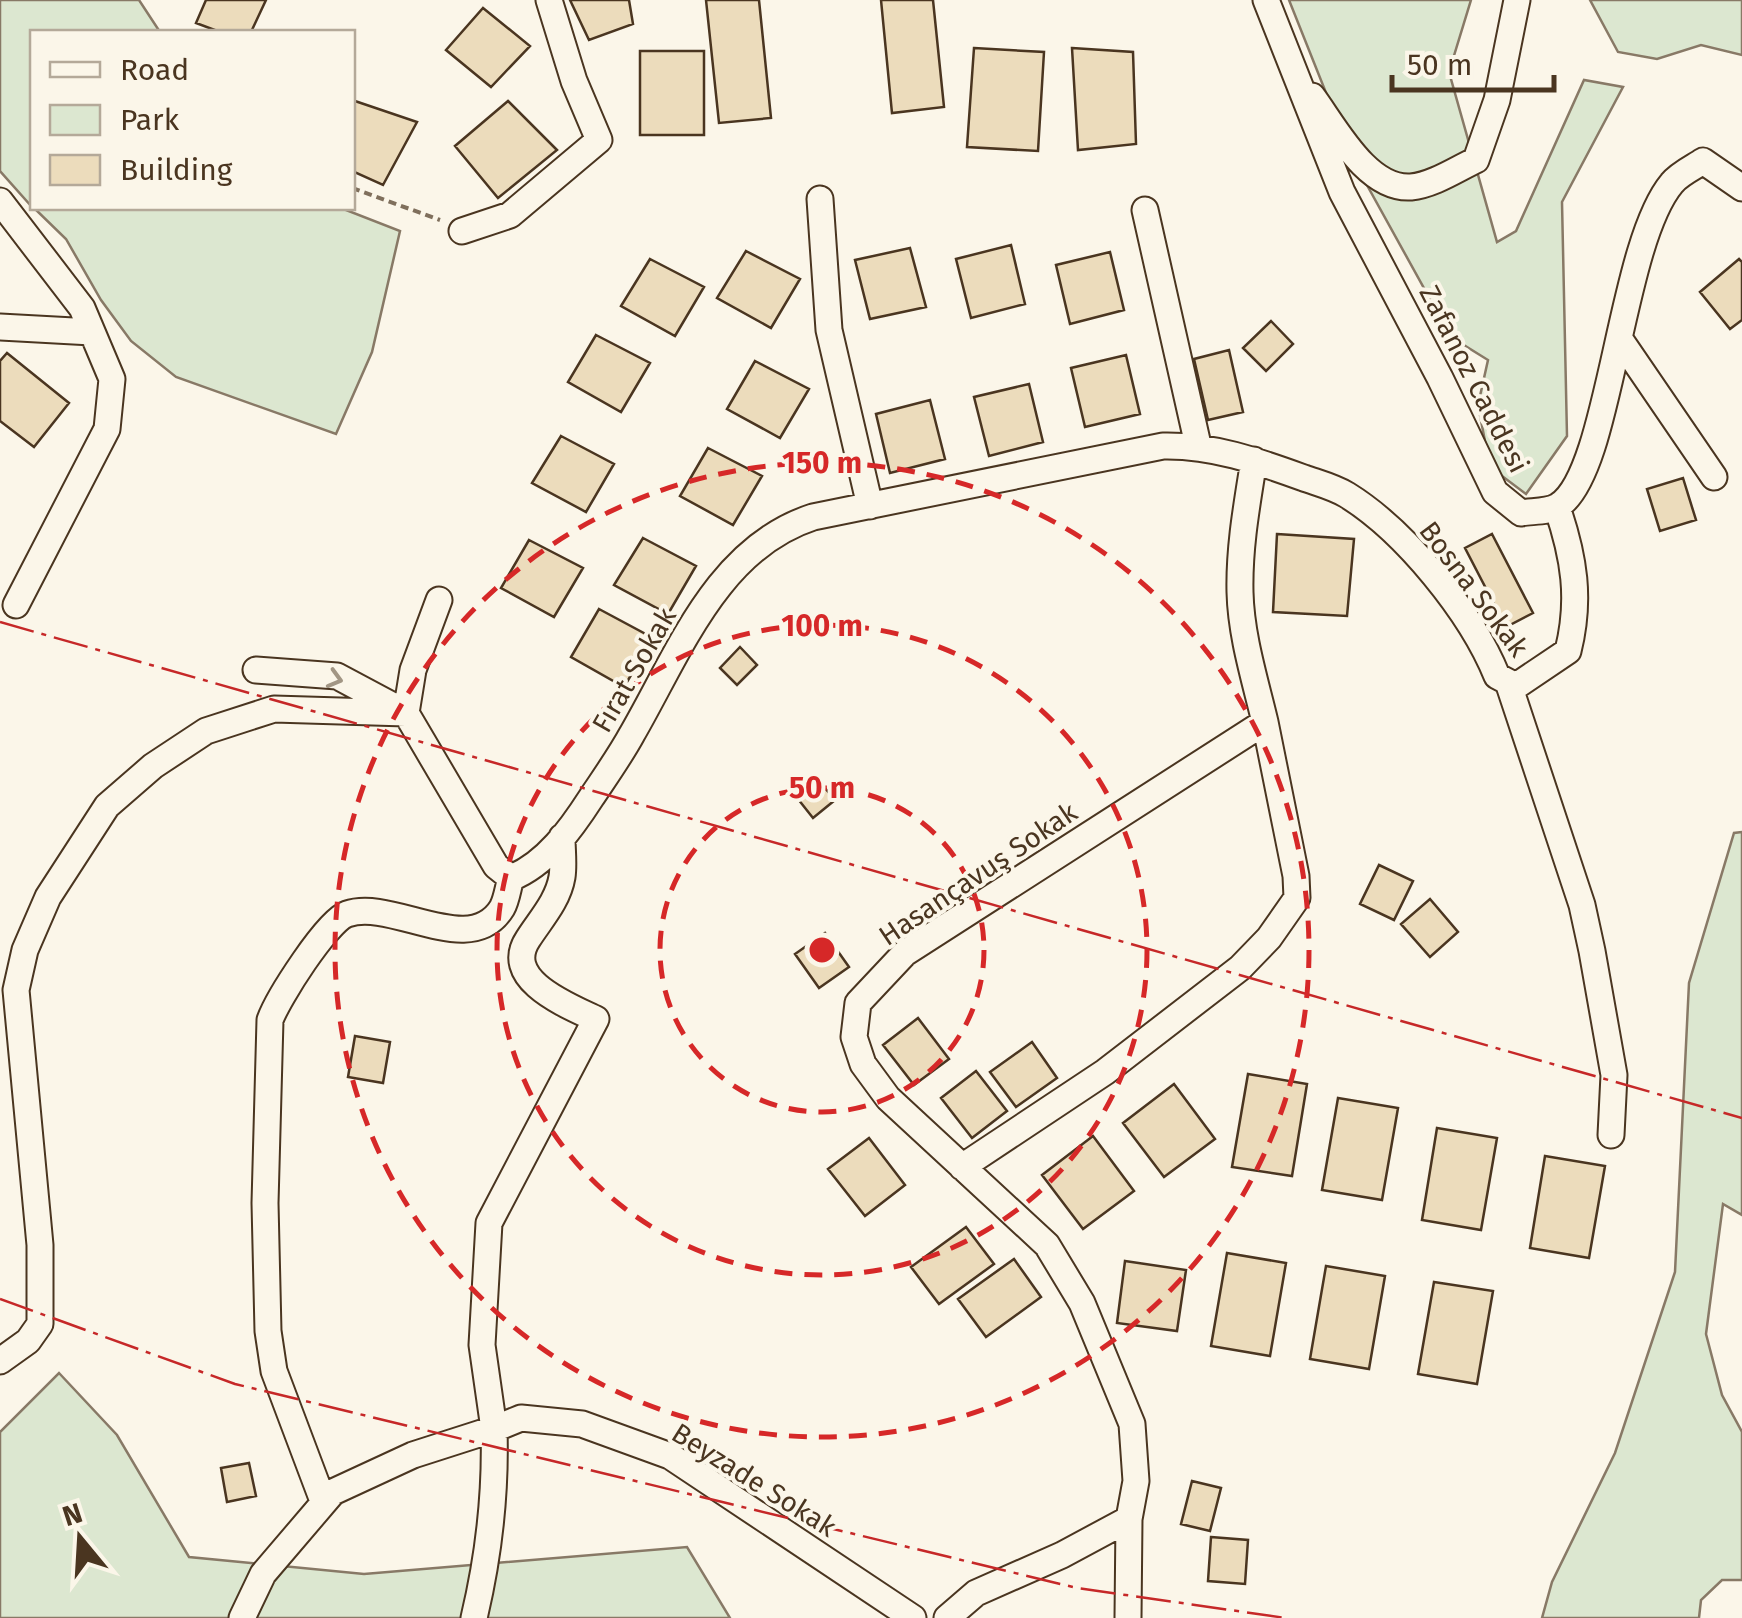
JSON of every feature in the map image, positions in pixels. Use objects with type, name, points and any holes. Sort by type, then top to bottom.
[{"type":"street","points":[[462,231],[510,215],[599,140],[574,81],[549,0]]},
{"type":"street","name":"Zafanoz Caddesi","points":[[1266,0],[1342,192],[1495,492],[1520,513],[1557,507]]},
{"type":"street","points":[[1292,68],[1371,176],[1410,187],[1476,160],[1497,100],[1517,0]]},
{"type":"street","points":[[1557,507],[1576,488],[1594,440],[1644,232],[1672,181],[1703,161],[1742,160]]},
{"type":"street","points":[[1703,161],[1742,188]]},
{"type":"street","points":[[820,199],[830,330],[870,506]]},
{"type":"street","points":[[0,201],[82,308],[112,379],[108,429],[16,605]]},
{"type":"street","points":[[1145,210],[1198,445]]},
{"type":"street","points":[[0,327],[92,332]]},
{"type":"street","points":[[1619,338],[1714,477]]},
{"type":"street","name":"Fırat Sokak","points":[[511,878],[532,870],[572,827],[632,734],[680,642],[740,560],[788,525],[1162,446],[1198,445],[1254,460]]},
{"type":"street","points":[[962,1167],[1105,1072],[1240,968],[1297,898],[1296,876],[1240,595],[1242,538],[1254,460]]},
{"type":"street","name":"Bosna Sokak","points":[[1254,460],[1343,492],[1383,520],[1434,577],[1485,647],[1496,676],[1516,686],[1568,651],[1577,616],[1571,548],[1557,507]]},
{"type":"street","points":[[406,713],[412,670],[439,600]]},
{"type":"street","points":[[242,1618],[262,1574],[323,1501],[274,1371],[268,1331],[270,1020],[277,1000],[336,919],[352,912],[384,914],[469,930],[487,924],[502,907],[511,878],[496,866],[406,713],[338,676],[256,670]]},
{"type":"street","points":[[1508,682],[1582,905],[1614,1075],[1612,1135]]},
{"type":"street","points":[[0,1362],[28,1341],[40,1324],[40,1245],[16,990],[24,950],[48,897],[107,806],[153,766],[206,731],[274,708],[406,713]]},
{"type":"street","name":"Hasançavuş Sokak","points":[[1128,1618],[1129,1519],[1136,1481],[1132,1424],[1082,1303],[1047,1246],[888,1098],[863,1064],[854,1037],[858,1003],[905,953],[1265,722]]},
{"type":"street","points":[[474,1618],[485,1579],[496,1485],[494,1429],[482,1345],[489,1223],[596,1019],[544,993],[523,964],[525,942],[554,899],[562,876],[562,837]]},
{"type":"street","name":"Beyzade Sokak","points":[[323,1501],[333,1492],[413,1455],[521,1418],[582,1424],[670,1456],[913,1618]]},
{"type":"street","points":[[946,1618],[976,1593],[1062,1555],[1129,1519]]},
{"type":"path","points":[[355,189],[433,216],[462,231]]},
{"type":"green space","points":[[0,0],[139,0],[159,30],[30,30],[30,205],[0,171]]},
{"type":"green space","points":[[1289,0],[1471,0],[1449,72],[1497,242],[1516,231],[1584,80],[1623,87],[1562,202],[1567,436],[1526,494],[1490,467],[1478,405],[1488,360],[1451,337],[1352,158]]},
{"type":"green space","points":[[1590,0],[1742,0],[1742,55],[1701,45],[1657,59],[1618,52]]},
{"type":"green space","points":[[36,210],[346,210],[400,231],[372,352],[336,434],[176,377],[131,341],[101,300],[66,239]]},
{"type":"green space","points":[[1742,832],[1742,1215],[1723,1204],[1706,1334],[1722,1395],[1742,1432],[1742,1580],[1722,1580],[1701,1600],[1699,1618],[1542,1618],[1552,1582],[1615,1453],[1675,1272],[1689,983],[1734,833]]},
{"type":"green space","points":[[59,1373],[117,1435],[189,1557],[364,1574],[687,1547],[730,1618],[0,1618],[0,1432]]},
{"type":"building","points":[[206,0],[266,0],[252,30],[215,30],[196,23]]},
{"type":"building","points":[[570,0],[629,0],[633,24],[589,40]]},
{"type":"building","points":[[706,0],[759,0],[771,118],[719,123]]},
{"type":"building","points":[[881,0],[933,0],[944,107],[892,113]]},
{"type":"building","points":[[483,8],[530,46],[491,87],[446,50]]},
{"type":"building","points":[[974,48],[1044,52],[1038,151],[967,147]]},
{"type":"building","points":[[1072,48],[1133,52],[1136,144],[1078,150]]},
{"type":"building","points":[[640,51],[704,51],[704,135],[640,135]]},
{"type":"building","points":[[355,101],[417,122],[383,185],[355,172]]},
{"type":"building","points":[[508,101],[557,150],[498,198],[455,146]]},
{"type":"building","points":[[1011,245],[1025,304],[971,318],[956,259]]},
{"type":"building","points":[[910,248],[926,307],[870,319],[855,260]]},
{"type":"building","points":[[746,251],[800,279],[771,328],[717,298]]},
{"type":"building","points":[[1110,252],[1124,310],[1070,324],[1056,265]]},
{"type":"building","points":[[650,259],[704,287],[675,336],[621,306]]},
{"type":"building","points":[[1739,259],[1742,320],[1730,329],[1700,292]]},
{"type":"building","points":[[1271,321],[1293,344],[1266,371],[1243,348]]},
{"type":"building","points":[[596,335],[650,363],[621,412],[568,382]]},
{"type":"building","points":[[1229,350],[1243,412],[1208,420],[1194,359]]},
{"type":"building","points":[[7,353],[69,403],[34,447],[0,421],[0,361]]},
{"type":"building","points":[[1126,355],[1140,414],[1085,427],[1071,368]]},
{"type":"building","points":[[755,361],[809,389],[780,438],[727,409]]},
{"type":"building","points":[[1029,384],[1043,442],[989,456],[974,397]]},
{"type":"building","points":[[930,400],[945,459],[890,473],[876,414]]},
{"type":"building","points":[[561,436],[614,464],[586,512],[532,483]]},
{"type":"building","points":[[708,448],[762,476],[733,525],[680,496]]},
{"type":"building","points":[[1683,478],[1696,520],[1660,531],[1647,489]]},
{"type":"building","points":[[1277,534],[1354,539],[1347,616],[1273,612]]},
{"type":"building","points":[[1492,534],[1533,613],[1506,627],[1465,548]]},
{"type":"building","points":[[643,538],[696,566],[668,614],[614,585]]},
{"type":"building","points":[[529,540],[583,568],[554,617],[501,588]]},
{"type":"building","points":[[599,609],[653,638],[624,687],[571,657]]},
{"type":"building","points":[[740,647],[757,665],[737,685],[720,668]]},
{"type":"building","points":[[820,782],[835,800],[813,818],[798,799]]},
{"type":"building","points":[[1379,865],[1413,881],[1394,920],[1360,904]]},
{"type":"building","points":[[1430,899],[1458,932],[1430,957],[1401,924]]},
{"type":"building","points":[[825,933],[849,967],[819,988],[795,954]]},
{"type":"building","points":[[918,1018],[949,1059],[914,1085],[883,1045]]},
{"type":"building","points":[[355,1036],[390,1042],[383,1083],[348,1077]]},
{"type":"building","points":[[1032,1042],[1057,1078],[1016,1107],[990,1072]]},
{"type":"building","points":[[976,1071],[1007,1111],[972,1138],[941,1098]]},
{"type":"building","points":[[1248,1074],[1307,1084],[1292,1176],[1232,1167]]},
{"type":"building","points":[[1174,1084],[1215,1139],[1164,1177],[1123,1123]]},
{"type":"building","points":[[1338,1098],[1398,1108],[1382,1200],[1322,1190]]},
{"type":"building","points":[[1437,1128],[1497,1138],[1481,1230],[1422,1220]]},
{"type":"building","points":[[1093,1136],[1134,1191],[1083,1229],[1042,1175]]},
{"type":"building","points":[[869,1138],[905,1185],[865,1216],[828,1169]]},
{"type":"building","points":[[1545,1156],[1605,1166],[1589,1258],[1530,1248]]},
{"type":"building","points":[[966,1227],[994,1264],[939,1304],[911,1267]]},
{"type":"building","points":[[1227,1253],[1286,1263],[1270,1356],[1211,1346]]},
{"type":"building","points":[[1014,1259],[1041,1297],[986,1337],[958,1299]]},
{"type":"building","points":[[1125,1261],[1186,1270],[1177,1331],[1117,1323]]},
{"type":"building","points":[[1326,1266],[1385,1276],[1369,1369],[1310,1359]]},
{"type":"building","points":[[1434,1282],[1493,1291],[1477,1384],[1418,1374]]},
{"type":"building","points":[[249,1463],[256,1496],[227,1502],[221,1468]]},
{"type":"building","points":[[1192,1481],[1221,1488],[1210,1531],[1181,1524]]},
{"type":"building","points":[[1211,1537],[1248,1540],[1245,1584],[1208,1581]]},
{"type":"power","points":[[0,622],[1742,1118]]},
{"type":"power","points":[[0,1299],[235,1384],[1077,1588],[1286,1618]]}]
